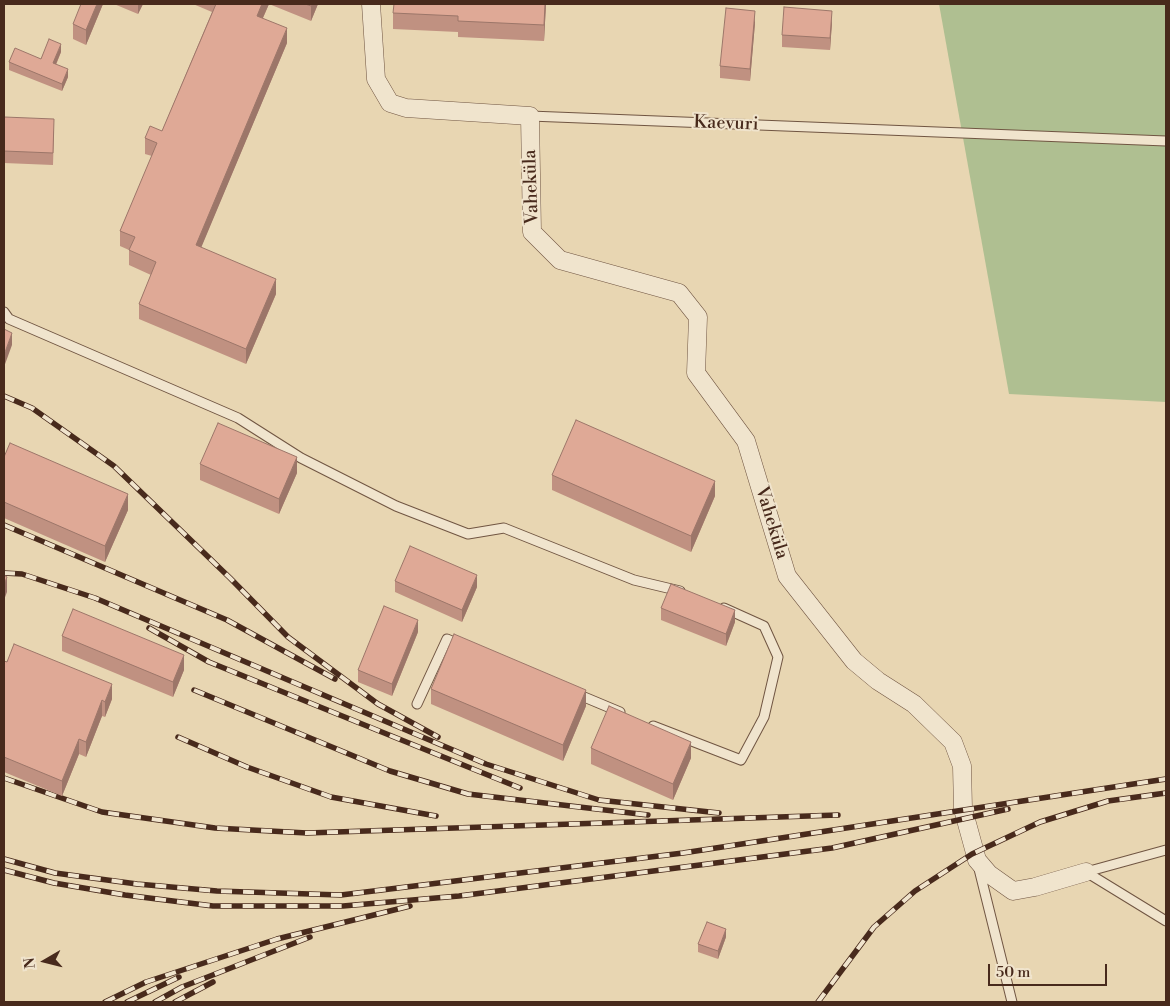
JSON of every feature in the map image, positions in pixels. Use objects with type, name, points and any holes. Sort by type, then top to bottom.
[{"type":"street","name":"Kaevuri","points":[[371,4],[376,79],[390,103],[406,108],[530,116]]},
{"type":"street","name":"Vaheküla","points":[[530,116],[532,232],[560,260],[679,293],[698,317],[696,373],[746,441],[787,576],[854,661],[878,681],[914,704],[953,742],[962,766],[963,809],[977,860],[989,874],[1012,891],[1035,888],[1086,872]]},
{"type":"lane","name":"Kaevuri","points":[[530,116],[1166,141]]},
{"type":"lane","points":[[4,312],[9,320],[238,418],[301,458],[396,506],[468,534],[504,528],[634,580],[692,595]]},
{"type":"lane","points":[[647,724],[741,760],[764,717],[778,657],[764,626],[718,606]]},
{"type":"lane","points":[[417,704],[447,639],[474,650]]},
{"type":"lane","points":[[565,689],[629,716]]},
{"type":"lane","points":[[1086,872],[1166,850]]},
{"type":"lane","points":[[977,860],[1012,1002]]},
{"type":"lane","points":[[1086,872],[1166,921]]},
{"type":"green space","points":[[939,4],[1166,4],[1166,402],[1009,394]]},
{"type":"building","points":[[81,4],[97,4],[86,30],[73,24]]},
{"type":"building","points":[[216,4],[262,4],[257,16],[287,28],[196,245],[276,279],[246,349],[139,304],[156,262],[129,250],[135,237],[120,231],[157,143],[145,138],[150,126],[162,131]]},
{"type":"building","points":[[394,4],[545,4],[544,25],[458,21],[458,16],[393,13]]},
{"type":"building","points":[[784,7],[832,11],[830,38],[782,35]]},
{"type":"building","points":[[726,8],[755,11],[750,69],[720,66]]},
{"type":"building","points":[[49,39],[61,44],[53,63],[68,69],[62,84],[9,62],[15,48],[41,59]]},
{"type":"building","points":[[4,117],[54,119],[53,153],[4,151]]},
{"type":"building","points":[[4,329],[12,333],[4,355]]},
{"type":"building","points":[[576,420],[715,481],[691,536],[552,475]]},
{"type":"building","points":[[218,423],[297,457],[279,499],[200,464]]},
{"type":"building","points":[[10,443],[128,494],[105,546],[4,502],[4,457]]},
{"type":"building","points":[[410,546],[477,575],[462,610],[395,581]]},
{"type":"building","points":[[671,584],[735,610],[726,634],[661,608]]},
{"type":"building","points":[[384,606],[418,620],[392,684],[358,670]]},
{"type":"building","points":[[73,609],[184,655],[173,682],[62,636]]},
{"type":"building","points":[[454,634],[586,690],[563,745],[431,689]]},
{"type":"building","points":[[14,644],[112,684],[105,702],[102,700],[86,742],[79,739],[62,781],[4,757],[4,661],[7,662]]},
{"type":"building","points":[[609,706],[691,742],[673,784],[591,748]]},
{"type":"building","points":[[707,922],[726,929],[718,951],[698,944]]},
{"type":"railway","points":[[4,396],[32,408],[114,466],[288,637],[378,704],[438,737]]},
{"type":"railway","points":[[4,525],[227,620],[335,679]]},
{"type":"railway","points":[[4,573],[22,574],[95,598],[486,764],[599,800],[719,813]]},
{"type":"railway","points":[[149,628],[209,662],[520,788]]},
{"type":"railway","points":[[194,690],[390,771],[468,794],[648,815]]},
{"type":"railway","points":[[178,737],[247,767],[331,797],[436,816]]},
{"type":"railway","points":[[4,778],[102,812],[215,828],[307,833],[838,815]]},
{"type":"railway","points":[[4,859],[55,873],[137,884],[217,891],[341,895],[683,853],[1166,779]]},
{"type":"railway","points":[[818,1002],[874,927],[915,891],[972,854],[1040,822],[1108,801],[1166,793]]},
{"type":"railway","points":[[4,870],[54,883],[125,895],[213,906],[343,906],[459,896],[832,848],[1008,809]]},
{"type":"railway","points":[[105,1002],[146,982],[277,939],[410,906]]},
{"type":"railway","points":[[155,1002],[182,987],[310,937]]},
{"type":"railway","points":[[127,1002],[179,977]]},
{"type":"railway","points":[[175,1002],[213,982]]}]
